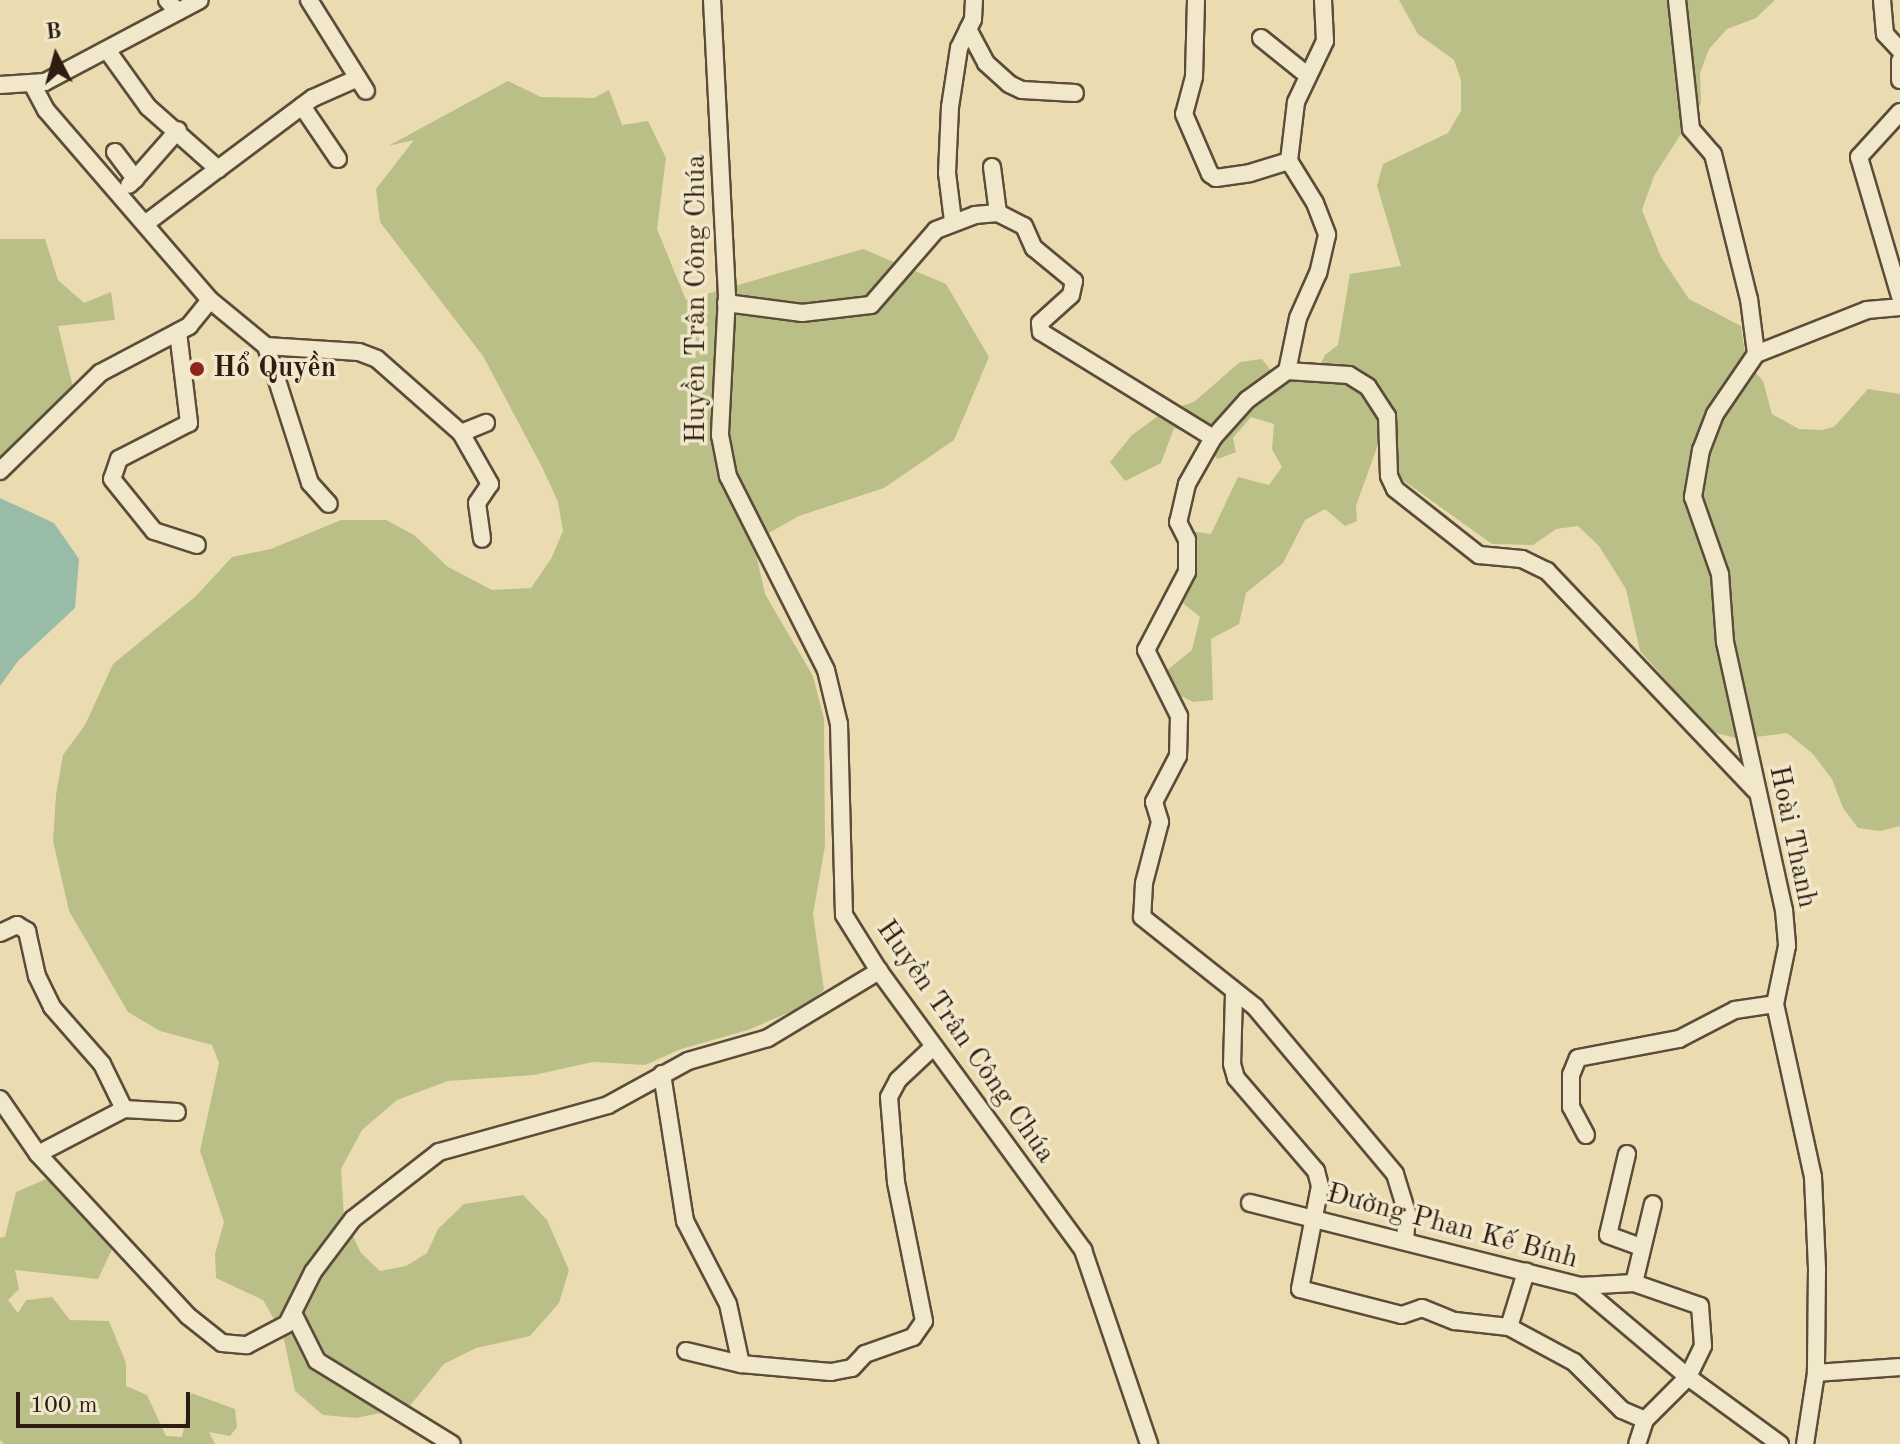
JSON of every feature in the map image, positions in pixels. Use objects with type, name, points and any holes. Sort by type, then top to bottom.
[{"type":"street","points":[[0,85],[33,86],[107,50],[172,6],[200,0]]},
{"type":"street","points":[[145,224],[302,106],[362,85],[309,0]]},
{"type":"street","name":"Huyền Trân Công Chúa","points":[[712,0],[726,303],[720,435],[728,476],[826,670],[839,724],[844,915],[933,1047],[1083,1250],[1149,1444]]},
{"type":"street","points":[[953,221],[947,173],[950,107],[959,48],[968,29],[974,0]]},
{"type":"street","points":[[1196,0],[1194,77],[1184,114],[1210,174],[1216,178],[1250,173],[1289,161]]},
{"type":"street","points":[[1287,371],[1298,318],[1318,273],[1327,235],[1315,203],[1289,161],[1296,102],[1326,34],[1323,0]]},
{"type":"street","points":[[1677,0],[1691,129],[1713,154],[1749,299],[1756,354],[1867,310],[1900,307]]},
{"type":"street","points":[[1882,0],[1885,34],[1900,50]]},
{"type":"street","points":[[968,29],[986,63],[1009,84],[1075,93]]},
{"type":"street","points":[[1261,38],[1307,75]]},
{"type":"street","points":[[107,50],[148,107],[178,130],[218,169]]},
{"type":"street","points":[[1900,61],[1900,80]]},
{"type":"street","points":[[33,86],[46,110],[210,300],[266,346],[310,483],[329,504]]},
{"type":"street","points":[[302,106],[338,159]]},
{"type":"street","points":[[1900,112],[1859,157],[1900,296]]},
{"type":"street","points":[[119,194],[178,130]]},
{"type":"street","points":[[115,152],[135,179]]},
{"type":"street","points":[[992,167],[998,213]]},
{"type":"street","points":[[726,303],[802,313],[871,305],[883,296],[921,243],[953,221],[998,213],[1024,226],[1034,248],[1074,281],[1071,295],[1040,323],[1041,332],[1213,438]]},
{"type":"street","points":[[0,471],[100,373],[178,332],[210,300]]},
{"type":"street","points":[[178,332],[189,423],[119,459],[112,479],[154,531],[197,545]]},
{"type":"street","points":[[266,346],[359,352],[377,359],[461,433],[490,484],[477,503],[482,539]]},
{"type":"street","name":"Hoài Thanh","points":[[1756,354],[1715,414],[1701,450],[1693,497],[1720,574],[1725,642],[1756,791],[1774,847],[1787,946],[1775,1004],[1813,1177],[1816,1373],[1805,1444]]},
{"type":"street","points":[[1405,1240],[1407,1213],[1395,1174],[1255,1007],[1234,994],[1142,917],[1144,883],[1160,822],[1154,802],[1178,756],[1179,716],[1146,650],[1187,572],[1187,540],[1178,522],[1187,484],[1213,438],[1247,400],[1287,371],[1349,375],[1368,387],[1387,416],[1389,476],[1395,489],[1479,555],[1522,559],[1547,571],[1756,791]]},
{"type":"street","points":[[461,433],[486,423]]},
{"type":"street","points":[[0,933],[17,925],[27,931],[34,968],[52,1007],[102,1064],[124,1109]]},
{"type":"street","points":[[0,1099],[38,1154],[209,1335],[233,1345],[260,1342],[294,1315],[313,1272],[353,1219],[439,1152],[608,1105],[688,1061],[768,1038],[879,971]]},
{"type":"street","points":[[1234,994],[1236,1078],[1316,1171],[1320,1200],[1300,1289],[1402,1315],[1422,1308],[1455,1321],[1509,1327],[1574,1362],[1622,1410],[1645,1420]]},
{"type":"street","points":[[1586,1135],[1571,1107],[1571,1075],[1578,1058],[1679,1039],[1735,1010],[1775,1004]]},
{"type":"street","points":[[686,1351],[741,1364],[804,1373],[844,1371],[865,1354],[904,1342],[920,1330],[925,1312],[896,1182],[889,1097],[898,1080],[933,1047]]},
{"type":"street","points":[[662,1074],[685,1221],[728,1304],[741,1364]]},
{"type":"street","points":[[38,1154],[124,1109],[177,1112]]},
{"type":"street","points":[[1627,1154],[1608,1235],[1641,1247]]},
{"type":"street","name":"Đường Phan Kế Bính","points":[[1250,1203],[1580,1286],[1688,1377],[1780,1444]]},
{"type":"street","points":[[1634,1283],[1653,1204]]},
{"type":"street","points":[[1509,1327],[1526,1272]]},
{"type":"street","points":[[1580,1286],[1634,1283],[1700,1306],[1703,1346],[1688,1377],[1645,1420],[1637,1444]]},
{"type":"street","points":[[294,1315],[317,1361],[452,1444]]},
{"type":"street","points":[[1816,1373],[1900,1367]]},
{"type":"shaded area","points":[[1399,0],[1775,0],[1756,18],[1727,29],[1709,49],[1700,73],[1701,103],[1654,176],[1642,210],[1661,257],[1689,299],[1741,326],[1746,361],[1763,381],[1772,414],[1799,429],[1821,430],[1834,427],[1868,389],[1900,394],[1900,826],[1881,831],[1858,828],[1843,808],[1832,779],[1812,753],[1787,733],[1740,739],[1712,732],[1640,651],[1626,589],[1599,546],[1578,526],[1556,529],[1533,545],[1492,544],[1397,476],[1395,435],[1381,436],[1356,506],[1357,521],[1345,526],[1325,509],[1305,520],[1283,563],[1246,593],[1239,624],[1211,639],[1213,700],[1193,702],[1173,692],[1166,671],[1192,650],[1200,617],[1179,600],[1180,530],[1211,534],[1238,477],[1269,485],[1282,467],[1272,449],[1274,424],[1251,417],[1233,438],[1236,452],[1218,459],[1192,435],[1174,428],[1161,463],[1125,481],[1110,462],[1132,435],[1165,411],[1194,402],[1240,362],[1262,359],[1277,379],[1312,381],[1325,355],[1338,345],[1350,274],[1401,266],[1377,186],[1383,164],[1448,133],[1461,111],[1461,80],[1454,60],[1418,34]]},
{"type":"shaded area","points":[[508,81],[541,97],[594,98],[609,90],[622,125],[648,121],[666,158],[657,229],[686,300],[863,249],[946,284],[989,357],[954,440],[884,488],[799,516],[767,534],[756,554],[765,594],[813,676],[824,719],[825,846],[813,914],[824,990],[804,1006],[748,1030],[681,1049],[645,1065],[593,1062],[534,1075],[448,1081],[397,1100],[362,1130],[341,1169],[344,1217],[361,1253],[380,1271],[406,1266],[427,1253],[438,1229],[464,1204],[523,1195],[547,1220],[569,1270],[559,1303],[530,1336],[476,1348],[444,1364],[409,1407],[356,1418],[323,1415],[295,1391],[283,1335],[263,1300],[216,1278],[215,1254],[224,1222],[200,1151],[219,1063],[212,1045],[160,1031],[128,1012],[69,911],[53,841],[56,795],[63,755],[85,725],[113,664],[195,597],[232,557],[271,549],[341,520],[386,520],[414,535],[448,567],[492,590],[531,588],[551,559],[563,531],[558,502],[543,469],[483,356],[380,222],[376,189],[414,140],[388,146]]},
{"type":"shaded area","points":[[0,239],[45,239],[58,280],[84,303],[111,292],[115,320],[58,326],[75,395],[18,468],[0,474]]},
{"type":"shaded area","points":[[0,498],[54,523],[79,559],[75,608],[18,661],[0,686]]},
{"type":"shaded area","points":[[46,1179],[117,1239],[98,1279],[15,1270],[19,1289],[8,1300],[18,1313],[26,1300],[52,1297],[70,1320],[109,1321],[126,1363],[126,1386],[147,1395],[166,1436],[182,1437],[191,1393],[235,1409],[237,1427],[230,1436],[209,1432],[215,1444],[4,1444],[0,1440],[0,1238],[5,1237],[16,1192]]},
{"type":"place","name":"Hổ Quyền","points":[[197,369]]}]
